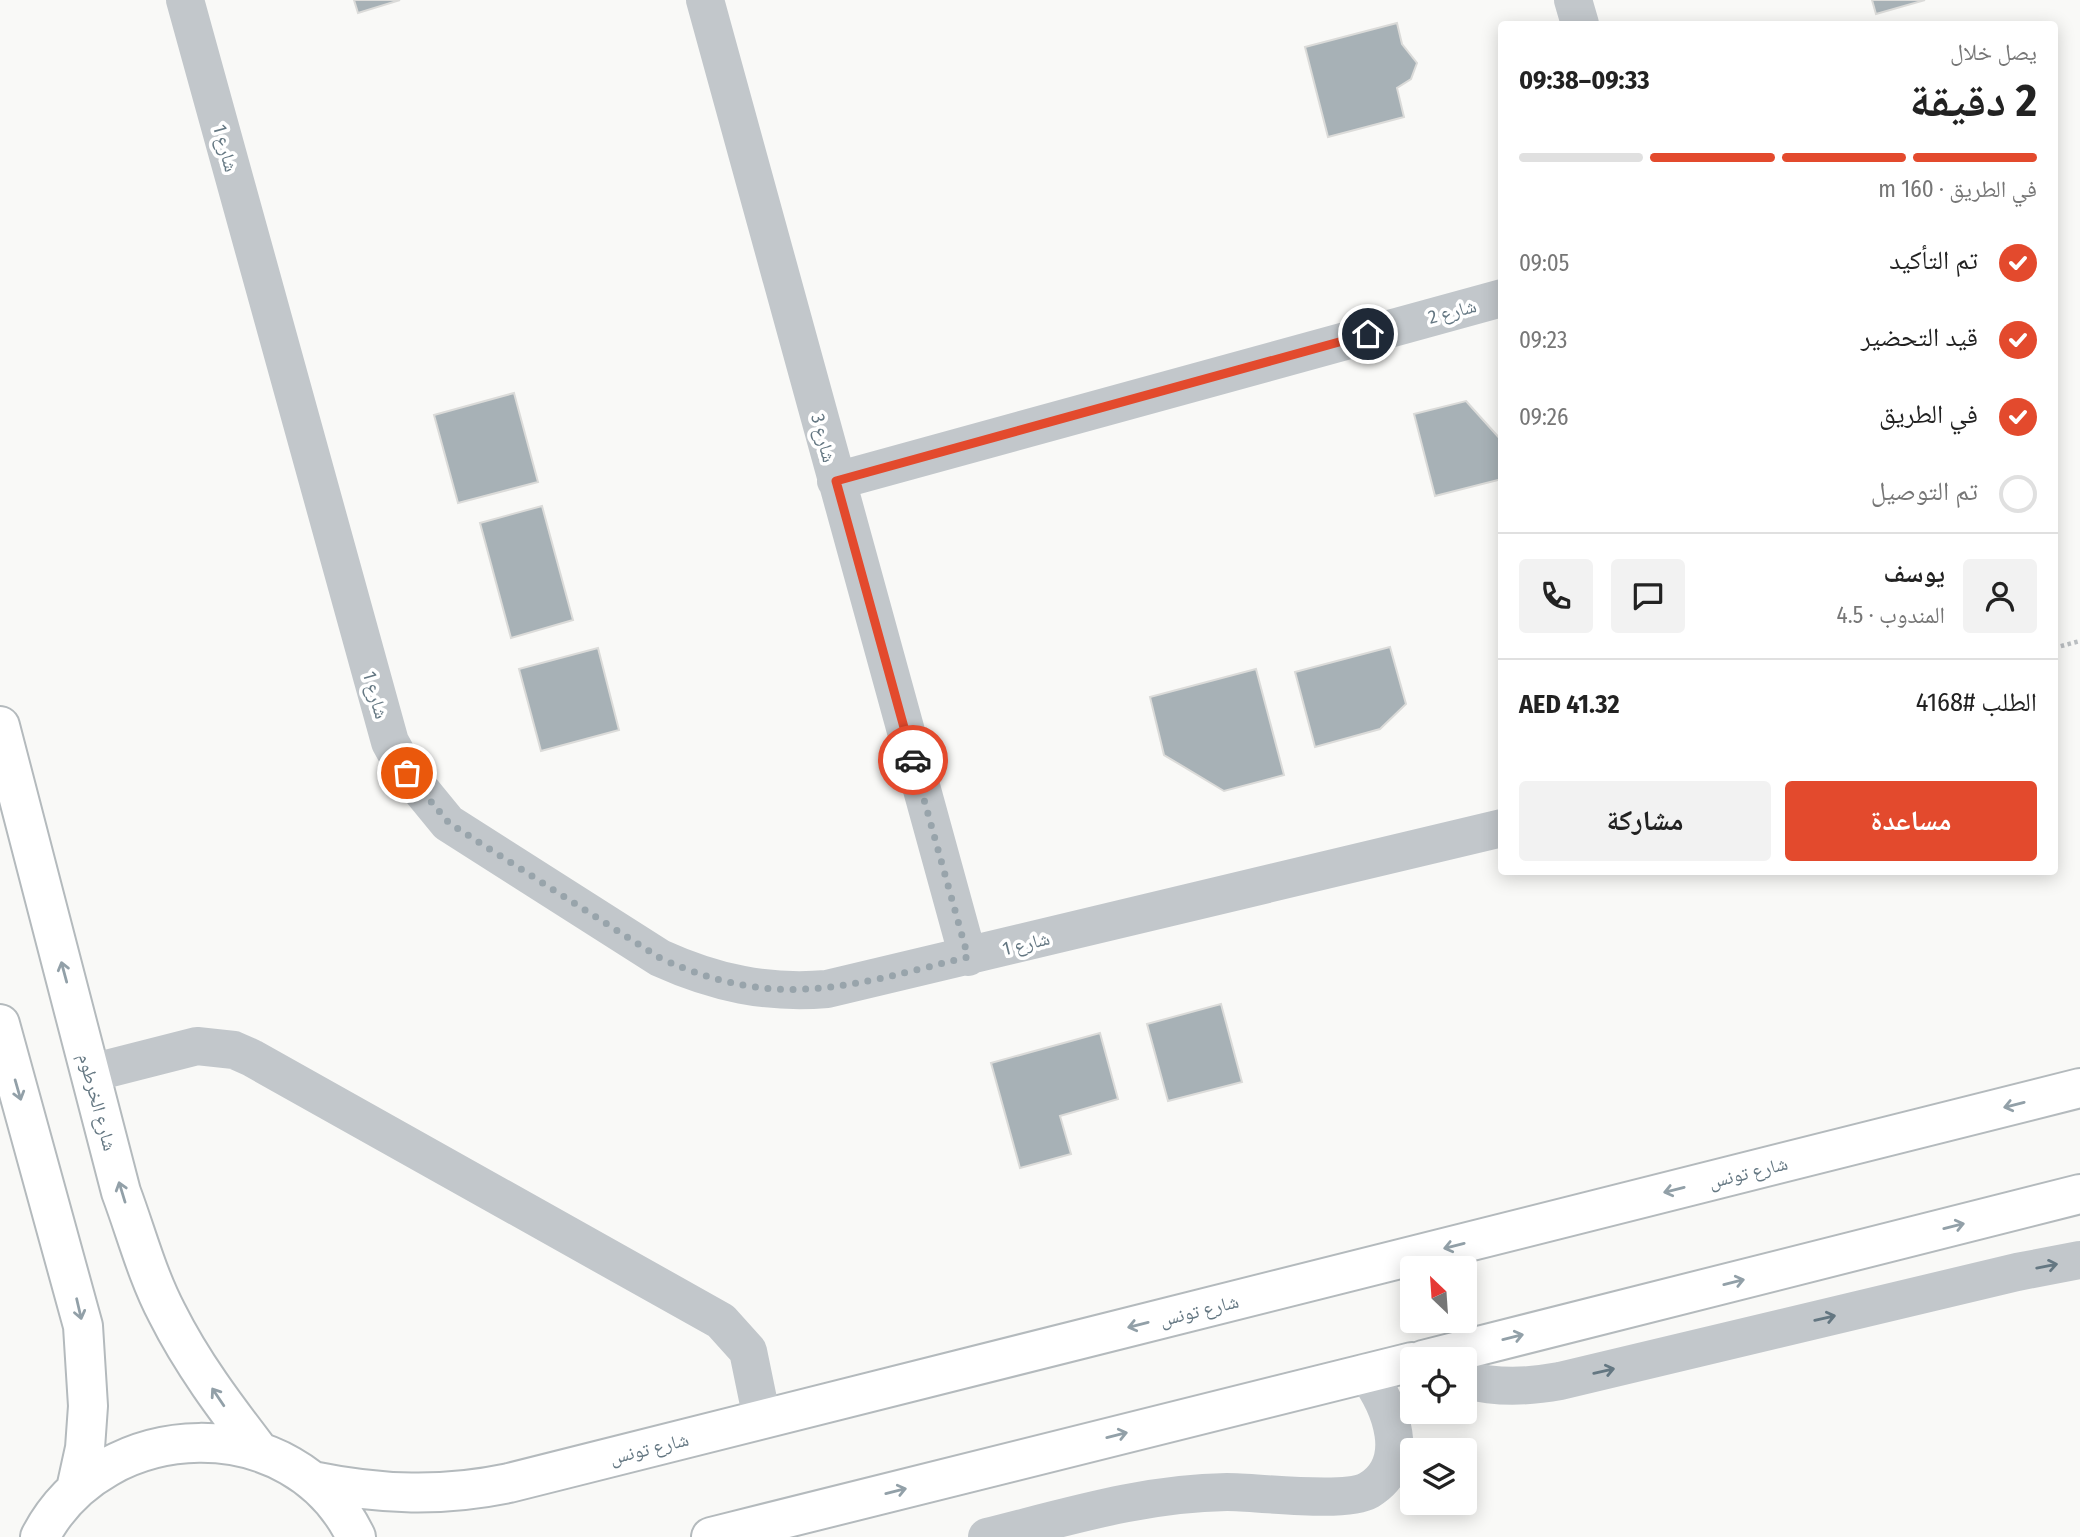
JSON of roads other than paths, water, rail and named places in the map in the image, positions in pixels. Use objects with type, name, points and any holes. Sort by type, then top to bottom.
[{"type":"main road","name":"شارع الخرطوم","points":[[0,726],[121,1192],[165,1310],[192,1359],[259,1451]]},
{"type":"main road","points":[[2,1036],[83,1326],[88,1406],[85,1448],[76,1489]]},
{"type":"main road","name":"شارع تونس","points":[[313,1481],[379,1493],[412,1495],[477,1490],[2080,1088]]},
{"type":"main road","points":[[1474,1347],[2080,1194]]},
{"type":"main road","points":[[711,1537],[1400,1365]]},
{"type":"main road","points":[[40,1537],[76,1489],[117,1461],[162,1444],[211,1441],[259,1451],[313,1481],[348,1519],[356,1537]]},
{"type":"main road","points":[[796,1537],[854,1501]]},
{"type":"street","name":"شارع 1","points":[[186,0],[390,742],[426,799],[449,823],[660,958],[694,974],[731,985],[798,992],[856,984],[1498,829]]},
{"type":"street","points":[[1573,0],[1579,21]]},
{"type":"street","name":"شارع 3","points":[[709,1],[836,481],[968,957]]},
{"type":"street","name":"شارع 2","points":[[836,481],[1498,299]]},
{"type":"street","points":[[91,1073],[197,1046],[234,1050],[252,1058],[721,1321],[748,1352],[762,1419]]},
{"type":"street","points":[[1477,1383],[1524,1387],[1560,1381],[2017,1272],[2080,1261]]},
{"type":"street","points":[[986,1537],[1155,1496],[1263,1492],[1338,1497],[1369,1490],[1381,1481],[1395,1452],[1388,1410],[1366,1373]]}]
